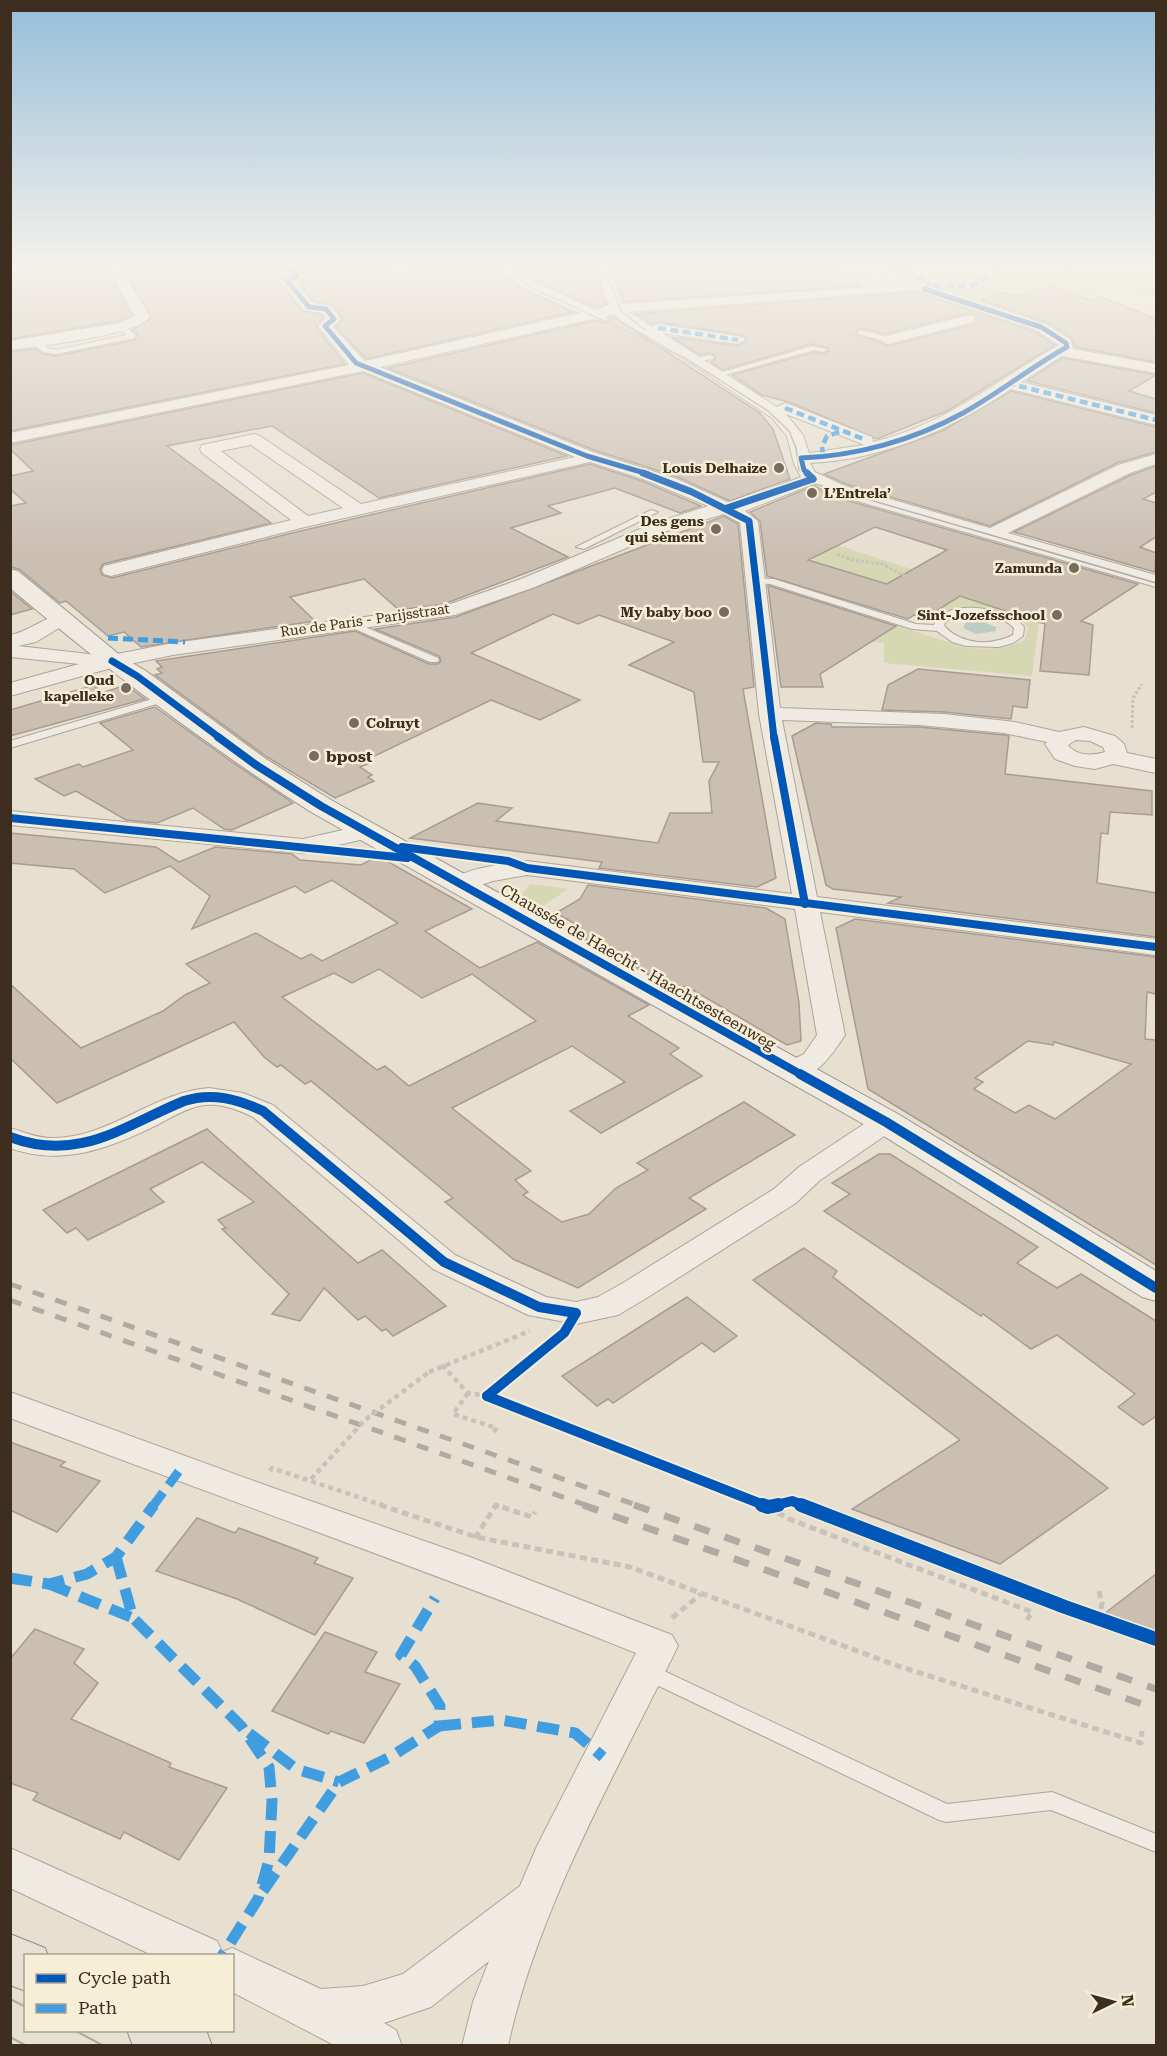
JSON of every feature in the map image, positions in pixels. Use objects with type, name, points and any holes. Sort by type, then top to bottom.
[{"type":"main road","points":[[10,1959],[24,1965]]},
{"type":"main road","points":[[156,2032],[185,2046]]},
{"type":"street","points":[[356,363],[587,456],[611,462],[727,508],[749,521],[770,714],[831,1035],[814,1060],[792,1071]]},
{"type":"street","points":[[10,438],[379,363]]},
{"type":"street","points":[[698,363],[782,412],[827,444],[861,446],[892,441],[962,413],[1040,363]]},
{"type":"street","points":[[1135,363],[1156,368]]},
{"type":"street","points":[[1006,383],[1156,420]]},
{"type":"street","points":[[782,412],[795,435],[804,470],[813,479],[839,490],[1156,581]]},
{"type":"street","points":[[802,422],[808,422],[827,444]]},
{"type":"street","points":[[305,522],[208,448],[254,439],[357,510]]},
{"type":"street","points":[[801,458],[838,457],[861,446]]},
{"type":"street","points":[[105,571],[305,522],[581,461],[587,456]]},
{"type":"street","points":[[994,533],[1124,469],[1156,459]]},
{"type":"street","name":"Rue de Paris - Parijsstraat","points":[[112,661],[252,636],[448,611],[528,583],[632,531],[708,511],[745,506],[799,482],[813,479]]},
{"type":"street","name":"Chaussée de Haecht - Haachtsesteenweg","points":[[10,576],[112,661],[166,698],[255,765],[365,832],[886,1122],[1156,1288]]},
{"type":"street","points":[[11,649],[62,620]]},
{"type":"street","points":[[11,649],[112,661]]},
{"type":"street","points":[[10,690],[112,661]]},
{"type":"street","points":[[10,681],[40,682]]},
{"type":"street","points":[[770,714],[867,714],[1032,730],[1060,739],[1076,734],[1099,736],[1113,744],[1116,753],[1113,757],[1156,766]]},
{"type":"street","points":[[10,818],[303,846],[365,832]]},
{"type":"street","points":[[461,884],[488,874],[527,868],[1156,947]]},
{"type":"street","points":[[10,1137],[25,1145],[55,1149],[79,1147],[102,1140],[180,1103],[200,1097],[221,1097],[242,1101],[263,1111],[444,1262],[539,1307],[576,1313],[607,1306],[634,1291],[785,1196],[809,1174],[886,1122]]},
{"type":"street","points":[[10,1404],[252,1495],[457,1567],[659,1646],[552,1860],[495,2002],[485,2046]]},
{"type":"street","points":[[10,1867],[198,1954]]},
{"type":"street","points":[[319,2011],[363,2008],[415,1992],[535,1900]]},
{"type":"street","points":[[234,1970],[319,2011],[380,2046]]},
{"type":"lane","points":[[717,375],[761,363]]},
{"type":"lane","points":[[581,548],[632,531],[654,512]]},
{"type":"lane","points":[[754,581],[771,581],[915,627],[940,628],[960,641],[982,645],[1004,643],[1018,636],[1020,632],[1015,622],[999,614],[966,611],[948,615],[939,623],[940,628]]},
{"type":"lane","points":[[351,624],[434,660]]},
{"type":"lane","points":[[10,746],[166,698]]},
{"type":"lane","points":[[647,1671],[946,1813],[1052,1801],[1156,1843]]},
{"type":"path","points":[[837,554],[852,560],[882,564],[909,578],[950,586],[965,594],[966,611]]},
{"type":"path","points":[[48,580],[95,567],[105,571],[104,577],[59,587]]},
{"type":"path","points":[[1132,728],[1133,698],[1142,684]]},
{"type":"path","points":[[311,1479],[338,1443],[377,1407],[429,1372],[576,1313]]},
{"type":"path","points":[[442,1365],[468,1393],[487,1396],[564,1333],[576,1313]]},
{"type":"path","points":[[468,1393],[453,1414],[497,1428],[493,1432]]},
{"type":"path","points":[[272,1467],[476,1537],[630,1567],[898,1666],[1141,1743],[1142,1731]]},
{"type":"path","points":[[476,1537],[496,1505],[532,1517],[535,1512]]},
{"type":"path","points":[[768,1507],[789,1519],[1032,1612],[1027,1620]]},
{"type":"path","points":[[1099,1591],[1102,1603],[1099,1619]]},
{"type":"path","points":[[670,1619],[701,1594]]},
{"type":"green space","points":[[834,544],[985,593],[973,601],[1008,612],[971,607],[934,613],[948,604],[813,563],[815,554]]},
{"type":"green space","points":[[841,608],[967,648],[989,649],[1024,640],[1029,628],[1016,615],[1039,623],[1032,676],[884,663],[884,643],[858,641],[838,610]]},
{"type":"green space","points":[[530,884],[568,889],[543,906],[521,895]]},
{"type":"shaded area","points":[[979,620],[996,627],[996,631],[976,634],[963,628],[966,622]]},
{"type":"building","points":[[10,363],[345,364],[10,431]]},
{"type":"building","points":[[410,363],[684,363],[760,413],[773,429],[790,479],[730,501],[678,477],[594,450],[388,368]]},
{"type":"building","points":[[712,363],[747,363],[723,370]]},
{"type":"building","points":[[775,363],[1026,363],[947,411],[877,439],[792,403],[762,395],[732,375]]},
{"type":"building","points":[[1054,363],[1089,363],[1156,375],[1129,391],[1156,399],[1156,413],[1027,381]]},
{"type":"building","points":[[363,373],[567,456],[379,498],[272,426],[167,446],[271,523],[103,564],[100,569],[102,575],[112,578],[292,533],[590,464],[642,481],[701,506],[680,513],[615,488],[548,506],[561,513],[511,528],[568,557],[444,604],[399,610],[364,579],[290,597],[315,621],[141,647],[124,632],[108,636],[66,601],[60,603],[19,569],[10,567],[10,506],[26,503],[10,489],[10,476],[33,471],[10,449],[10,445]]},
{"type":"building","points":[[1011,391],[1156,427],[1156,452],[1117,463],[990,526],[846,484],[824,474],[942,431]]},
{"type":"building","points":[[1156,466],[1156,492],[1143,499],[1156,503],[1156,537],[1140,547],[1156,553],[1155,572],[1014,532],[1131,475]]},
{"type":"building","points":[[813,486],[832,496],[1138,584],[1081,621],[1093,625],[1089,675],[1040,671],[1045,624],[960,596],[925,618],[914,615],[908,619],[767,576],[760,521],[750,512]],"holes":[[[875,527],[947,550],[887,584],[808,560]]]},
{"type":"building","points":[[724,516],[738,524],[754,687],[743,689],[776,878],[757,887],[599,868],[602,862],[410,838],[478,803],[512,808],[496,821],[658,843],[670,813],[712,813],[709,781],[719,762],[703,762],[694,692],[629,665],[674,642],[599,615],[578,624],[553,614],[471,653],[580,700],[540,720],[491,700],[364,761],[370,763],[360,767],[372,775],[368,777],[374,781],[335,798],[267,757],[155,675],[162,673],[157,669],[162,667],[156,661],[355,631],[429,664],[438,664],[441,661],[439,656],[375,629],[456,617]]},
{"type":"building","points":[[768,586],[896,626],[820,674],[823,687],[781,687]]},
{"type":"building","points":[[10,591],[32,609],[10,615]]},
{"type":"building","points":[[918,669],[1030,680],[1027,708],[1013,706],[1011,719],[944,712],[882,710],[888,685]]},
{"type":"building","points":[[94,685],[102,693],[126,685],[145,699],[10,736],[10,710]]},
{"type":"building","points":[[155,707],[293,803],[232,830],[224,829],[193,808],[157,823],[126,820],[76,791],[64,796],[35,779],[79,764],[83,767],[133,750],[100,723]]},
{"type":"building","points":[[816,723],[831,724],[832,727],[919,727],[1009,736],[1005,774],[1152,791],[1152,815],[1110,812],[1108,834],[1101,833],[1097,883],[1156,893],[1156,937],[888,903],[901,897],[833,889],[826,885],[792,736]]},
{"type":"building","points":[[10,833],[156,847],[179,862],[215,847],[292,854],[300,860],[361,865],[378,856],[472,909],[425,931],[480,968],[537,942],[649,1005],[628,1016],[679,1048],[670,1054],[702,1076],[601,1133],[570,1111],[625,1082],[572,1046],[452,1108],[531,1171],[515,1180],[528,1192],[523,1195],[562,1222],[589,1214],[616,1188],[648,1170],[637,1163],[744,1102],[795,1135],[689,1198],[706,1209],[578,1288],[513,1259],[445,1202],[453,1198],[311,1081],[305,1084],[281,1065],[277,1067],[264,1057],[234,1022],[57,1103],[10,1058],[10,984],[81,1048],[163,1011],[185,995],[210,983],[186,964],[256,933],[301,959],[311,954],[322,961],[398,923],[332,880],[305,893],[295,886],[192,929],[210,896],[170,866],[105,893],[74,869],[10,863]],"holes":[[[379,969],[422,998],[472,974],[536,1021],[409,1086],[385,1066],[377,1070],[282,997],[334,973],[352,983]]]},
{"type":"building","points":[[588,885],[766,908],[785,919],[799,1003],[801,1041],[787,1045],[686,986],[678,990],[568,929],[577,925],[556,913],[580,899]]},
{"type":"building","points":[[855,919],[1156,957],[1156,994],[1147,992],[1145,1039],[1156,1040],[1156,1265],[868,1089],[836,928]],"holes":[[[1028,1041],[1053,1045],[1054,1042],[1131,1064],[1055,1119],[1029,1105],[1015,1113],[974,1089],[983,1082],[975,1078]]]},
{"type":"building","points":[[207,1129],[358,1263],[382,1250],[446,1306],[393,1336],[386,1329],[382,1331],[365,1316],[358,1320],[324,1288],[300,1321],[272,1314],[289,1294],[222,1229],[226,1228],[218,1220],[254,1202],[202,1162],[150,1189],[164,1202],[88,1240],[76,1228],[67,1233],[43,1210]]},
{"type":"building","points":[[879,1154],[890,1154],[1038,1247],[1017,1263],[1057,1288],[1081,1274],[1156,1321],[1156,1416],[1143,1425],[1118,1407],[1135,1394],[1057,1335],[1031,1349],[983,1314],[981,1316],[824,1211],[850,1194],[832,1183]]},
{"type":"building","points":[[804,1248],[837,1271],[833,1277],[1108,1488],[1000,1564],[852,1509],[960,1440],[753,1280]]},
{"type":"building","points":[[687,1297],[737,1336],[714,1352],[702,1343],[613,1403],[608,1399],[597,1406],[562,1376]]},
{"type":"building","points":[[10,1442],[65,1462],[60,1466],[100,1481],[57,1532],[10,1510]]},
{"type":"building","points":[[197,1518],[235,1533],[239,1528],[287,1546],[318,1558],[314,1563],[353,1578],[315,1635],[237,1599],[156,1571]]},
{"type":"building","points":[[1156,1574],[1156,1633],[1104,1614]]},
{"type":"building","points":[[35,1629],[84,1649],[74,1663],[98,1683],[71,1719],[171,1763],[169,1767],[227,1788],[179,1860],[124,1832],[120,1839],[33,1800],[38,1793],[10,1783],[10,1659]]},
{"type":"building","points":[[325,1632],[377,1652],[365,1672],[400,1684],[364,1743],[331,1731],[328,1734],[272,1711]]},
{"type":"tram line","points":[[693,363],[768,411],[789,431],[796,448],[799,470],[815,484],[1156,583]]},
{"type":"tram line","points":[[10,1999],[24,2006]]},
{"type":"tram line","points":[[78,2032],[104,2046]]},
{"type":"tram line","points":[[10,2037],[27,2046]]},
{"type":"railway","points":[[10,1284],[639,1506]]},
{"type":"railway","points":[[10,1300],[588,1506]]},
{"type":"railway","points":[[583,1505],[1156,1709]]},
{"type":"railway","points":[[634,1505],[1156,1689]]},
{"type":"marked path","points":[[1007,383],[1156,420]]},
{"type":"marked path","points":[[785,408],[866,440]]},
{"type":"marked path","points":[[823,455],[822,447],[827,436],[843,431]]},
{"type":"marked path","points":[[108,638],[185,642]]},
{"type":"marked path","points":[[10,1578],[49,1584],[87,1574],[116,1557],[182,1467]]},
{"type":"marked path","points":[[116,1557],[133,1618],[242,1727],[269,1767],[272,1801],[269,1860],[258,1899],[223,1954]]},
{"type":"marked path","points":[[49,1584],[133,1618]]},
{"type":"marked path","points":[[263,1891],[339,1782],[392,1756],[439,1726],[440,1706],[415,1666],[401,1655],[435,1598]]},
{"type":"marked path","points":[[439,1726],[501,1720],[575,1733],[603,1757]]},
{"type":"marked path","points":[[249,1733],[296,1769],[339,1782]]},
{"type":"cycle path","points":[[356,363],[587,456],[671,483],[749,521],[770,714],[805,904]]},
{"type":"cycle path","points":[[813,479],[804,470],[801,458],[840,455],[906,438],[927,430],[963,413],[1039,363]]},
{"type":"cycle path","points":[[727,508],[749,503],[791,485],[813,479]]},
{"type":"cycle path","points":[[112,661],[137,676],[256,765],[321,806],[886,1122],[1156,1288]]},
{"type":"cycle path","points":[[10,818],[407,858]]},
{"type":"cycle path","points":[[402,847],[508,861],[527,868],[1156,947]]},
{"type":"cycle path","points":[[10,1137],[30,1144],[67,1147],[104,1138],[184,1101],[201,1097],[233,1099],[263,1111],[444,1262],[539,1307],[576,1313],[564,1333],[487,1396]]},
{"type":"cycle path","points":[[487,1396],[768,1507],[792,1501],[1065,1607],[1156,1639]]},
{"type":"place","name":"Louis Delhaize","points":[[779,468]]},
{"type":"place","name":"L’Entrela’","points":[[812,493]]},
{"type":"place","name":"Des gens qui sèment","points":[[716,529]]},
{"type":"place","name":"Zamunda","points":[[1074,568]]},
{"type":"place","name":"My baby boo","points":[[724,612]]},
{"type":"place","name":"Sint-Jozefsschool","points":[[1057,615]]},
{"type":"place","name":"Oud kapelleke","points":[[126,688]]},
{"type":"place","name":"Colruyt","points":[[354,723]]},
{"type":"place","name":"bpost","points":[[314,756]]}]
